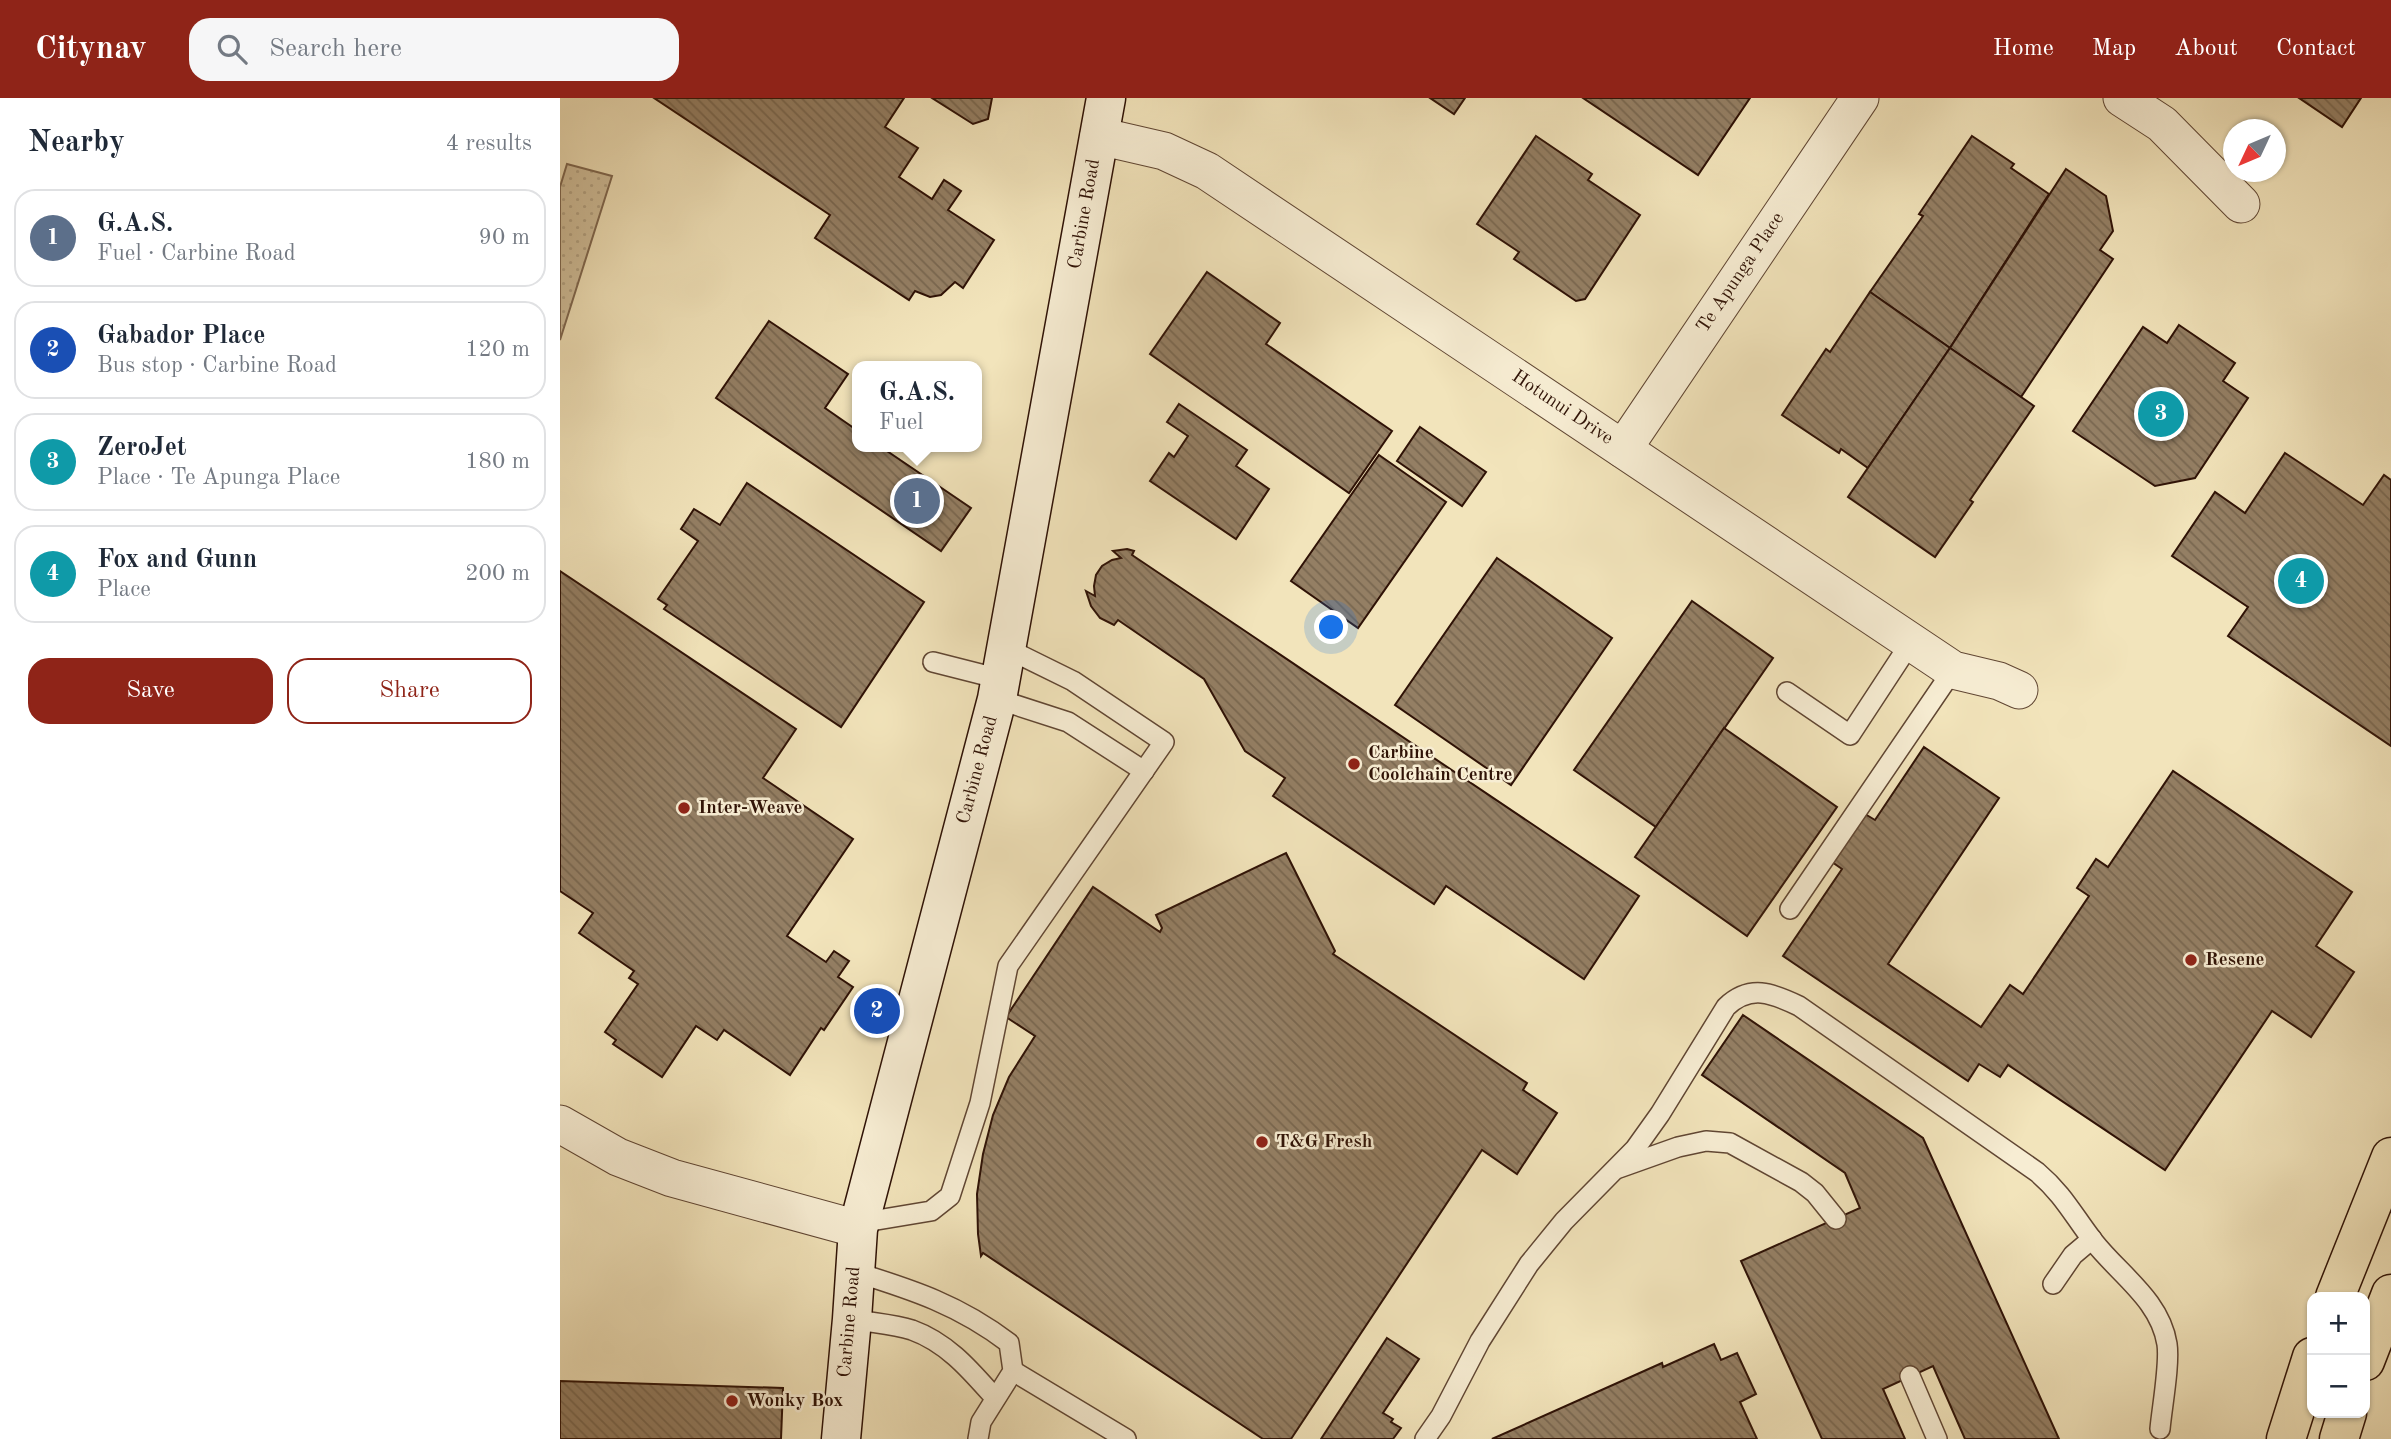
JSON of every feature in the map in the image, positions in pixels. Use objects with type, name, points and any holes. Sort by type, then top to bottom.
[{"type":"highway","points":[[2337,1292],[2391,1157]]},
{"type":"highway","points":[[2367,1355],[2391,1294]]},
{"type":"highway","points":[[2286,1439],[2307,1373]]},
{"type":"highway","points":[[2339,1439],[2345,1418]]},
{"type":"main road","name":"Carbine Road","points":[[841,1439],[859,1226],[1001,675],[1106,98]]},
{"type":"street","name":"Te Apunga Place","points":[[1623,449],[1860,98]]},
{"type":"street","points":[[2122,98],[2162,124],[2241,204]]},
{"type":"street","name":"Hotunui Drive","points":[[1099,136],[1164,151],[1207,171],[1953,670],[1999,681],[2020,690]]},
{"type":"street","points":[[560,1124],[618,1157],[672,1178],[859,1226]]},
{"type":"lane","points":[[1787,692],[1850,735],[1911,642]]},
{"type":"lane","points":[[859,1226],[932,1211],[950,1196],[980,1103],[1009,966],[1164,742],[1073,681],[1001,675],[933,662]]},
{"type":"lane","points":[[1790,909],[1953,670]]},
{"type":"lane","points":[[1001,675],[1143,771]]},
{"type":"lane","points":[[1425,1439],[1441,1416],[1480,1341],[1528,1264],[1564,1221],[1618,1168],[1660,1114],[1726,1007],[1745,994],[1765,993],[1799,1006],[2037,1171],[2063,1196],[2092,1239],[2148,1299],[2164,1330],[2168,1347],[2160,1429]]},
{"type":"lane","points":[[1618,1168],[1678,1147],[1706,1141],[1730,1143],[1801,1182],[1815,1193],[1836,1219]]},
{"type":"lane","points":[[2053,1284],[2073,1255],[2092,1239]]},
{"type":"lane","points":[[855,1272],[925,1294],[990,1328],[1009,1343],[1013,1371],[981,1422],[978,1439]]},
{"type":"lane","points":[[852,1319],[911,1330],[935,1341],[959,1359],[995,1398]]},
{"type":"lane","points":[[1013,1371],[1126,1439]]},
{"type":"lane","points":[[1910,1376],[1937,1439]]},
{"type":"shaded area","points":[[567,164],[612,176],[560,340],[560,187]]},
{"type":"building","points":[[654,98],[904,98],[885,127],[918,148],[899,177],[932,199],[944,180],[961,191],[948,210],[994,240],[963,288],[955,282],[941,295],[930,297],[915,291],[909,300],[815,238],[830,215]]},
{"type":"building","points":[[932,98],[992,98],[988,119],[973,124]]},
{"type":"building","points":[[1430,98],[1465,98],[1454,114]]},
{"type":"building","points":[[1583,98],[1750,98],[1698,175]]},
{"type":"building","points":[[2299,98],[2361,98],[2342,127]]},
{"type":"building","points":[[1536,136],[1592,174],[1588,180],[1640,215],[1585,299],[1576,301],[1514,259],[1519,252],[1477,224]]},
{"type":"building","points":[[1972,136],[2014,164],[2011,168],[2049,194],[1950,348],[1870,292],[1923,216],[1919,214]]},
{"type":"building","points":[[2066,169],[2106,196],[2113,231],[2100,250],[2113,259],[2021,397],[1950,348]]},
{"type":"building","points":[[1207,272],[1280,323],[1266,344],[1392,431],[1349,493],[1150,354]]},
{"type":"building","points":[[1870,292],[1950,348],[1868,468],[1841,449],[1839,453],[1782,415],[1826,349],[1830,352]]},
{"type":"building","points":[[769,321],[848,374],[825,408],[852,427],[852,452],[888,452],[971,508],[941,551],[716,398]]},
{"type":"building","points":[[2179,325],[2235,363],[2223,381],[2248,398],[2195,478],[2155,486],[2073,431],[2143,327],[2167,343]]},
{"type":"building","points":[[1950,348],[2034,406],[1935,557],[1848,497]]},
{"type":"building","points":[[1179,404],[1247,450],[1236,466],[1269,489],[1236,539],[1150,481],[1169,453],[1174,457],[1188,436],[1167,422]]},
{"type":"building","points":[[1420,427],[1486,472],[1462,506],[1397,461]]},
{"type":"building","points":[[2285,453],[2363,505],[2384,475],[2391,480],[2391,746],[2228,636],[2248,607],[2172,556],[2215,492],[2245,513]]},
{"type":"building","points":[[1379,455],[1446,502],[1358,628],[1291,581]]},
{"type":"building","points":[[747,483],[924,602],[841,727],[664,609],[667,605],[658,599],[698,541],[681,529],[694,509],[720,525]]},
{"type":"building","name":"Carbine Coolchain Centre","points":[[1113,551],[1134,551],[1132,555],[1639,896],[1584,979],[1446,886],[1434,904],[1273,796],[1285,778],[1245,751],[1204,679],[1118,620],[1114,625],[1100,618],[1091,606],[1086,591],[1095,596],[1096,575],[1102,566],[1121,558]]},
{"type":"building","points":[[1497,558],[1612,638],[1511,785],[1395,705]]},
{"type":"building","name":"Inter-Weave","points":[[560,571],[796,729],[763,778],[853,839],[787,936],[826,962],[834,951],[849,961],[838,977],[853,987],[824,1030],[821,1028],[790,1075],[724,1030],[717,1040],[696,1026],[662,1077],[613,1044],[616,1040],[605,1032],[638,984],[629,978],[634,971],[579,933],[593,913],[560,891]]},
{"type":"building","points":[[1692,601],[1773,658],[1656,827],[1574,770]]},
{"type":"building","points":[[1724,728],[1837,807],[1747,936],[1635,857]]},
{"type":"building","name":"Resene","points":[[1924,747],[1999,798],[1888,964],[1981,1027],[2010,985],[2023,994],[2089,896],[2077,888],[2096,859],[2108,867],[2173,771],[2352,892],[2316,946],[2354,972],[2311,1037],[2272,1011],[2165,1170],[2008,1065],[2000,1077],[1979,1064],[1968,1081],[1783,956],[1842,869],[1832,862],[1865,814],[1875,820]]},
{"type":"building","name":"T&G Fresh","points":[[1286,853],[1335,951],[1333,954],[1527,1083],[1523,1090],[1557,1113],[1517,1174],[1482,1150],[1291,1439],[1263,1439],[983,1253],[981,1256],[977,1194],[993,1115],[1009,1077],[1035,1036],[1006,1017],[1093,887],[1160,932],[1162,928],[1156,915]]},
{"type":"building","points":[[1743,1015],[1923,1138],[2059,1439],[1965,1439],[1933,1366],[1883,1389],[1905,1439],[1822,1439],[1741,1261],[1860,1208],[1845,1173],[1702,1075]]},
{"type":"building","points":[[1387,1338],[1419,1359],[1383,1413],[1401,1428],[1393,1439],[1321,1439]]},
{"type":"building","points":[[1714,1344],[1721,1360],[1737,1353],[1756,1394],[1740,1402],[1757,1439],[1492,1439],[1662,1363],[1663,1367]]},
{"type":"building","points":[[560,1381],[783,1388],[781,1439],[560,1439]]},
{"type":"place","name":"ZeroJet","points":[[2161,414]]},
{"type":"place","name":"G.A.S.","points":[[917,501]]},
{"type":"place","name":"Fox and Gunn","points":[[2301,581]]},
{"type":"place","name":"Carbine Coolchain Centre","points":[[1354,764]]},
{"type":"place","name":"Inter-Weave","points":[[684,808]]},
{"type":"place","name":"Resene","points":[[2191,960]]},
{"type":"place","name":"Gabador Place","points":[[877,1011]]},
{"type":"place","name":"T&G Fresh","points":[[1262,1142]]},
{"type":"place","name":"Wonky Box","points":[[732,1401]]}]
